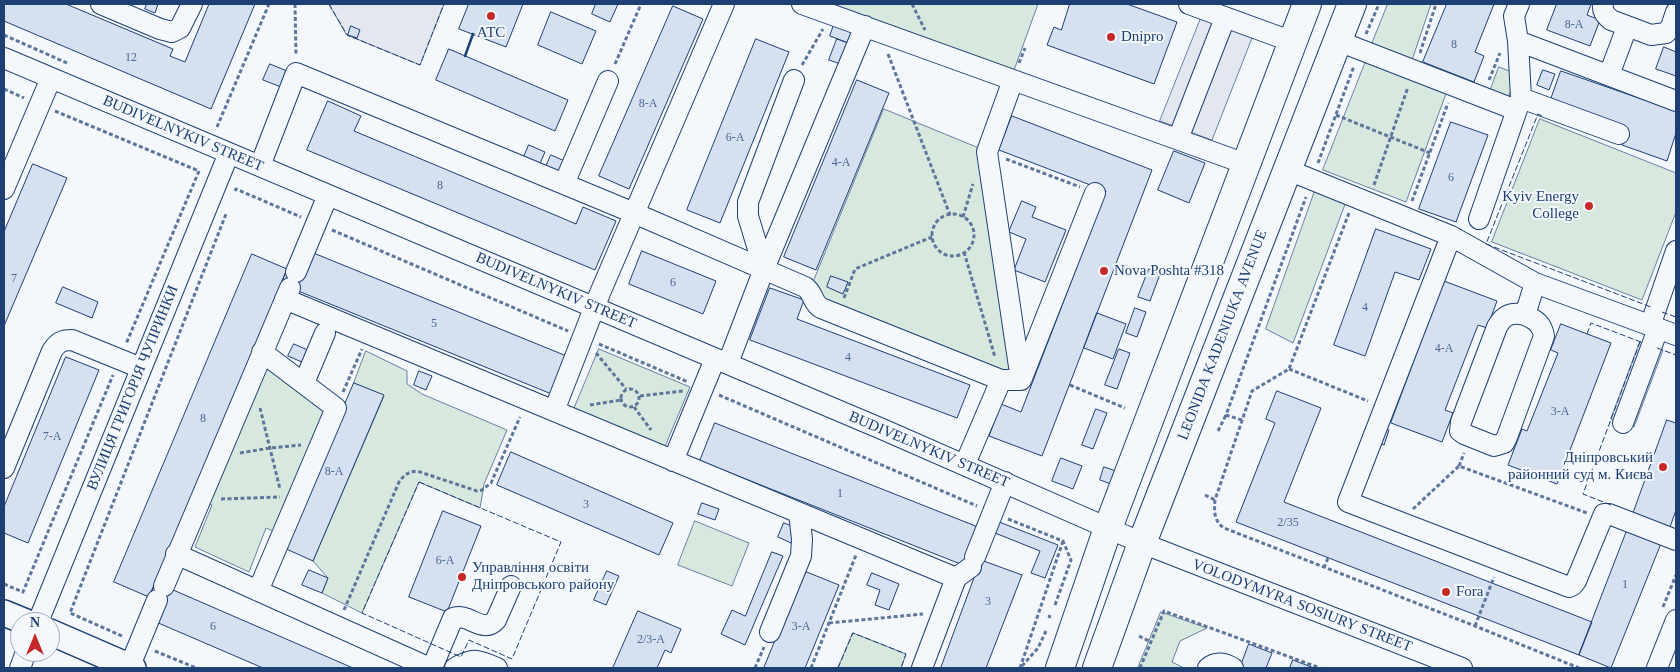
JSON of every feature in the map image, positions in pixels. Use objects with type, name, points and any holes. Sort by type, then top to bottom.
[{"type":"highway","points":[[1060,668],[1108,528],[1308,4]]},
{"type":"highway","name":"LEONIDA KADENIUKA AVENUE","points":[[1097,668],[1142,543],[1300,175],[1349,45],[1352,4]]},
{"type":"main road","points":[[60,636],[130,668]]},
{"type":"street","points":[[101,4],[160,29],[172,32],[180,28],[192,4]]},
{"type":"street","points":[[554,411],[634,213],[724,4]]},
{"type":"street","points":[[802,4],[1246,164]]},
{"type":"street","points":[[1189,4],[1293,42]]},
{"type":"street","points":[[1479,219],[1518,104],[1518,41],[1514,16],[1518,4]]},
{"type":"street","points":[[1603,4],[1602,8],[1606,16],[1627,27],[1651,35],[1666,33],[1671,26],[1676,12]]},
{"type":"street","points":[[1178,139],[1226,18]]},
{"type":"street","points":[[1609,75],[1627,27]]},
{"type":"street","points":[[673,461],[703,388],[722,361],[872,29]]},
{"type":"street","points":[[1518,41],[1676,101]]},
{"type":"street","points":[[1349,45],[1454,86],[1619,134]]},
{"type":"street","name":"BUDIVELNYKIV STREET","points":[[4,58],[965,464],[1142,543]]},
{"type":"street","points":[[260,166],[296,73],[375,104],[805,287],[810,292],[815,304],[837,314],[1001,380],[1022,380]]},
{"type":"street","points":[[4,190],[51,78]]},
{"type":"street","points":[[764,270],[748,216],[748,202],[794,80]]},
{"type":"street","points":[[1013,80],[987,152],[1022,380]]},
{"type":"street","points":[[564,184],[608,81]]},
{"type":"street","name":"ВУЛИЦЯ ГРИГОРІЯ ЧУПРИНКИ","points":[[42,612],[229,153]]},
{"type":"street","points":[[1300,175],[1451,236],[1535,283],[1661,330]]},
{"type":"street","points":[[1022,380],[1095,193]]},
{"type":"street","points":[[130,668],[176,554],[328,195]]},
{"type":"street","points":[[1451,236],[1348,502],[1569,587],[1574,585],[1604,514],[1609,514],[1676,540]]},
{"type":"street","points":[[1623,423],[1661,330],[1676,251]]},
{"type":"street","points":[[1525,315],[1535,283]]},
{"type":"street","points":[[290,286],[368,334],[862,539],[967,568]]},
{"type":"street","points":[[1510,314],[1525,315],[1541,325],[1544,336],[1507,437],[1504,443],[1494,446],[1464,434],[1460,431],[1460,422],[1497,327],[1504,317],[1510,314]]},
{"type":"street","points":[[304,383],[325,333]]},
{"type":"street","points":[[4,468],[52,351],[57,344],[64,340],[72,340],[141,368]]},
{"type":"street","points":[[258,591],[336,408],[262,352]]},
{"type":"street","points":[[965,464],[1001,380]]},
{"type":"street","points":[[922,668],[943,612],[967,568],[1005,482]]},
{"type":"street","points":[[770,632],[801,556],[802,539],[799,513]]},
{"type":"street","name":"VOLODYMYRA SOSIURY STREET","points":[[1142,543],[1462,668]]},
{"type":"street","points":[[176,554],[431,668],[453,618],[462,617],[487,626],[492,624],[511,586]]},
{"type":"street","points":[[1657,668],[1676,620]]},
{"type":"street","points":[[454,668],[470,660],[497,668]]},
{"type":"street","points":[[1208,668],[1211,665],[1221,663],[1233,668]]},
{"type":"path","points":[[217,127],[269,4]]},
{"type":"path","points":[[295,4],[296,73]]},
{"type":"path","points":[[608,81],[641,4]]},
{"type":"path","points":[[1218,432],[1226,415],[1300,175],[1336,115],[1349,45],[1379,4]]},
{"type":"path","points":[[1436,4],[1391,137],[1289,370],[1252,391],[1214,500],[1214,514],[1219,524],[1224,528],[1579,668]]},
{"type":"path","points":[[794,80],[831,14]]},
{"type":"path","points":[[872,29],[950,215]]},
{"type":"path","points":[[1406,218],[1454,86]]},
{"type":"path","points":[[4,89],[199,171],[23,592],[4,584]]},
{"type":"path","points":[[1336,115],[1430,153]]},
{"type":"path","points":[[987,152],[1095,193]]},
{"type":"path","points":[[950,215],[963,217],[969,222],[972,228],[973,241],[964,252],[958,256],[951,256],[942,253],[936,248],[932,237],[933,227],[937,221],[950,215]]},
{"type":"path","points":[[837,314],[855,269],[932,237]]},
{"type":"path","points":[[964,252],[1001,380]]},
{"type":"path","points":[[336,408],[368,334]]},
{"type":"path","points":[[583,337],[626,389]]},
{"type":"path","points":[[1289,370],[1384,407]]},
{"type":"path","points":[[252,376],[288,519]]},
{"type":"path","points":[[1070,384],[1125,408]]},
{"type":"path","points":[[640,396],[703,388],[992,513],[1063,541],[1071,560],[1055,605]]},
{"type":"path","points":[[626,389],[634,389],[640,396]]},
{"type":"path","points":[[626,389],[621,397],[624,405],[631,407],[637,405],[640,396]]},
{"type":"path","points":[[337,626],[403,476],[409,472],[417,471],[477,491],[482,490],[491,483],[527,400]]},
{"type":"path","points":[[1226,415],[1242,420]]},
{"type":"path","points":[[218,457],[270,448],[321,443]]},
{"type":"path","points":[[1399,522],[1458,466],[1601,519]]},
{"type":"path","points":[[1205,495],[1214,500]]},
{"type":"path","points":[[199,500],[298,496]]},
{"type":"path","points":[[811,668],[862,539]]},
{"type":"path","points":[[1046,631],[1038,648],[1020,668],[1063,541]]},
{"type":"path","points":[[1324,568],[1328,558]]},
{"type":"path","points":[[1475,626],[1500,561]]},
{"type":"path","points":[[1140,668],[1164,611],[1320,668]]},
{"type":"path","points":[[829,623],[943,612]]},
{"type":"path","points":[[1139,636],[1151,642]]},
{"type":"shaded area","points":[[329,4],[444,4],[420,65],[347,35]]},
{"type":"shaded area","points":[[809,4],[1038,4],[1009,84]]},
{"type":"shaded area","points":[[1388,4],[1431,4],[1411,63],[1370,49]]},
{"type":"shaded area","points":[[1201,18],[1252,38],[1212,140],[1160,121]]},
{"type":"shaded area","points":[[1366,61],[1447,91],[1406,202],[1323,170]]},
{"type":"shaded area","points":[[1499,67],[1517,74],[1507,101],[1489,94]]},
{"type":"shaded area","points":[[884,109],[991,153],[1018,379],[817,304],[810,290]]},
{"type":"shaded area","name":"Kyiv Energy College","points":[[1540,119],[1676,173],[1676,212],[1642,300],[1492,242]]},
{"type":"shaded area","points":[[1316,188],[1347,199],[1293,343],[1266,329]]},
{"type":"shaded area","points":[[1640,342],[1663,350],[1634,427],[1611,419]]},
{"type":"shaded area","points":[[599,349],[690,387],[663,451],[572,414]]},
{"type":"shaded area","points":[[366,351],[407,371],[407,384],[422,394],[507,430],[484,484],[480,508],[419,482],[362,613],[322,593],[328,578],[313,561],[384,396],[354,383]]},
{"type":"shaded area","points":[[262,352],[334,407],[281,534],[266,528],[249,572],[195,547],[212,505],[199,500]]},
{"type":"shaded area","points":[[695,521],[749,543],[732,586],[678,565]]},
{"type":"shaded area","points":[[1161,612],[1207,628],[1180,641],[1172,662],[1184,668],[1138,668]]},
{"type":"shaded area","points":[[853,633],[906,654],[901,668],[838,668]]},
{"type":"building","points":[[4,4],[66,4],[173,49],[170,56],[185,62],[209,4],[255,4],[211,109],[4,21]]},
{"type":"building","points":[[147,4],[158,4],[155,13],[145,9]]},
{"type":"building","name":"АТС","points":[[469,4],[523,4],[506,47],[459,29]]},
{"type":"building","points":[[596,4],[618,4],[610,22],[592,14]]},
{"type":"building","name":"Dnipro","points":[[1070,4],[1127,4],[1177,22],[1154,84],[1047,45],[1054,27],[1061,30]]},
{"type":"building","points":[[1447,4],[1494,4],[1475,52],[1484,56],[1474,82],[1423,62]]},
{"type":"building","points":[[1557,4],[1591,4],[1587,15],[1600,20],[1590,46],[1547,30]]},
{"type":"building","points":[[673,6],[703,19],[629,189],[599,176]]},
{"type":"building","points":[[551,12],[596,31],[582,64],[538,45]]},
{"type":"building","points":[[835,22],[856,30],[851,44],[830,36]]},
{"type":"building","points":[[351,26],[360,30],[357,38],[348,35]]},
{"type":"building","points":[[756,39],[789,52],[720,223],[687,210]]},
{"type":"building","points":[[837,39],[851,44],[843,65],[829,60]]},
{"type":"building","points":[[1664,47],[1676,52],[1676,76],[1656,69]]},
{"type":"building","points":[[449,49],[568,100],[555,131],[436,80]]},
{"type":"building","points":[[270,64],[287,71],[281,87],[263,80]]},
{"type":"building","points":[[1543,70],[1555,74],[1549,90],[1537,85]]},
{"type":"building","points":[[1561,71],[1676,111],[1676,133],[1667,161],[1622,145],[1628,128],[1550,102]]},
{"type":"building","points":[[857,80],[889,93],[816,270],[784,257]]},
{"type":"building","points":[[328,101],[361,116],[354,131],[576,224],[583,207],[616,221],[595,270],[307,150]]},
{"type":"building","points":[[1012,116],[1152,170],[1042,456],[989,436],[1001,404],[1021,412],[1106,191],[999,150]]},
{"type":"building","points":[[1451,122],[1488,135],[1456,222],[1419,209]]},
{"type":"building","points":[[529,145],[545,152],[539,166],[523,159]]},
{"type":"building","points":[[1174,151],[1205,163],[1189,203],[1158,190]]},
{"type":"building","points":[[551,155],[567,162],[561,176],[545,169]]},
{"type":"building","points":[[33,164],[67,178],[4,326],[4,232]]},
{"type":"building","points":[[1022,201],[1036,207],[1032,217],[1066,230],[1045,282],[1014,270],[1026,239],[1009,232]]},
{"type":"building","points":[[1376,229],[1431,249],[1419,280],[1395,272],[1365,356],[1334,345]]},
{"type":"building","points":[[642,251],[716,281],[703,314],[629,284]]},
{"type":"building","points":[[311,252],[569,357],[554,395],[281,284],[287,269]]},
{"type":"building","points":[[252,254],[287,269],[149,597],[114,582]]},
{"type":"building","points":[[1149,269],[1160,274],[1150,301],[1138,297]]},
{"type":"building","points":[[831,276],[848,282],[843,294],[827,287]]},
{"type":"building","points":[[1444,281],[1497,301],[1487,328],[1478,325],[1445,410],[1453,413],[1442,442],[1391,423]]},
{"type":"building","points":[[63,287],[98,302],[92,318],[56,303]]},
{"type":"building","points":[[770,288],[804,300],[797,319],[970,385],[957,418],[750,340]]},
{"type":"building","points":[[1135,308],[1146,312],[1137,337],[1126,333]]},
{"type":"building","points":[[1097,313],[1126,324],[1113,359],[1084,348]]},
{"type":"building","points":[[1561,324],[1611,343],[1557,484],[1508,465],[1522,429],[1527,431],[1558,353],[1551,350]]},
{"type":"building","points":[[294,344],[310,351],[304,363],[288,356]]},
{"type":"building","points":[[1119,349],[1130,353],[1117,389],[1105,385]]},
{"type":"building","points":[[66,357],[99,370],[28,543],[4,533],[4,507]]},
{"type":"building","points":[[419,371],[432,376],[426,390],[414,385]]},
{"type":"building","points":[[354,383],[384,395],[313,561],[284,548]]},
{"type":"building","points":[[1277,391],[1321,408],[1284,502],[1592,622],[1579,655],[1236,522],[1275,423],[1266,419]]},
{"type":"building","points":[[1096,409],[1107,413],[1093,449],[1082,445]]},
{"type":"building","name":"Дніпровський районний суд м. Києва","points":[[1667,420],[1676,423],[1676,510],[1670,527],[1633,514]]},
{"type":"building","points":[[715,423],[978,527],[963,565],[700,461]]},
{"type":"building","points":[[1383,428],[1389,430],[1384,445],[1377,442]]},
{"type":"building","points":[[511,452],[673,523],[659,555],[497,485]]},
{"type":"building","points":[[1061,458],[1082,466],[1073,489],[1052,481]]},
{"type":"building","points":[[1104,467],[1116,471],[1111,484],[1100,480]]},
{"type":"building","points":[[702,503],[719,509],[715,520],[698,514]]},
{"type":"building","points":[[443,511],[481,526],[447,612],[409,597]]},
{"type":"building","points":[[994,520],[1058,545],[1045,578],[1031,573],[1040,551],[990,531]]},
{"type":"building","points":[[784,523],[797,528],[791,543],[778,537]]},
{"type":"building","points":[[1628,528],[1662,541],[1611,668],[1579,655]]},
{"type":"building","points":[[772,552],[783,556],[745,645],[721,634],[732,610],[745,616]]},
{"type":"building","points":[[981,560],[1022,575],[986,668],[941,668]]},
{"type":"building","points":[[309,570],[328,578],[322,593],[302,585]]},
{"type":"building","points":[[607,571],[619,576],[606,605],[594,600]]},
{"type":"building","points":[[804,571],[839,585],[805,668],[764,668]]},
{"type":"building","points":[[872,573],[899,584],[889,610],[875,605],[880,590],[867,585]]},
{"type":"building","points":[[156,582],[353,668],[263,668],[156,622],[149,597]]},
{"type":"building","points":[[638,611],[681,629],[671,653],[665,650],[657,668],[613,668]]},
{"type":"building","points":[[1249,644],[1272,653],[1266,668],[1240,668]]},
{"type":"building","points":[[1293,660],[1314,668],[1290,668]]},
{"type":"fence","points":[[329,4],[347,35],[420,65],[444,4]]},
{"type":"fence","points":[[1542,116],[1538,114],[1486,244],[1651,307]]},
{"type":"fence","points":[[1662,312],[1676,317]]},
{"type":"fence","points":[[1587,334],[1591,323],[1641,342]]},
{"type":"fence","points":[[1611,505],[1583,494],[1640,342]]},
{"type":"fence","points":[[1657,348],[1676,355]]},
{"type":"fence","points":[[419,482],[561,542],[512,659],[469,640],[461,657],[362,613],[419,482]]},
{"type":"fence","points":[[838,668],[853,633],[906,654],[901,668]]},
{"type":"wall","points":[[465,56],[473,34]]},
{"type":"place","name":"АТС","points":[[491,16]]},
{"type":"place","name":"Dnipro","points":[[1111,37]]},
{"type":"place","name":"Kyiv Energy College","points":[[1589,206]]},
{"type":"place","name":"Nova Poshta #318","points":[[1104,271]]},
{"type":"place","name":"Дніпровський районний суд м. Києва","points":[[1663,467]]},
{"type":"place","name":"Управління освіти Дніпровського району","points":[[462,577]]},
{"type":"place","name":"Fora","points":[[1446,592]]}]
